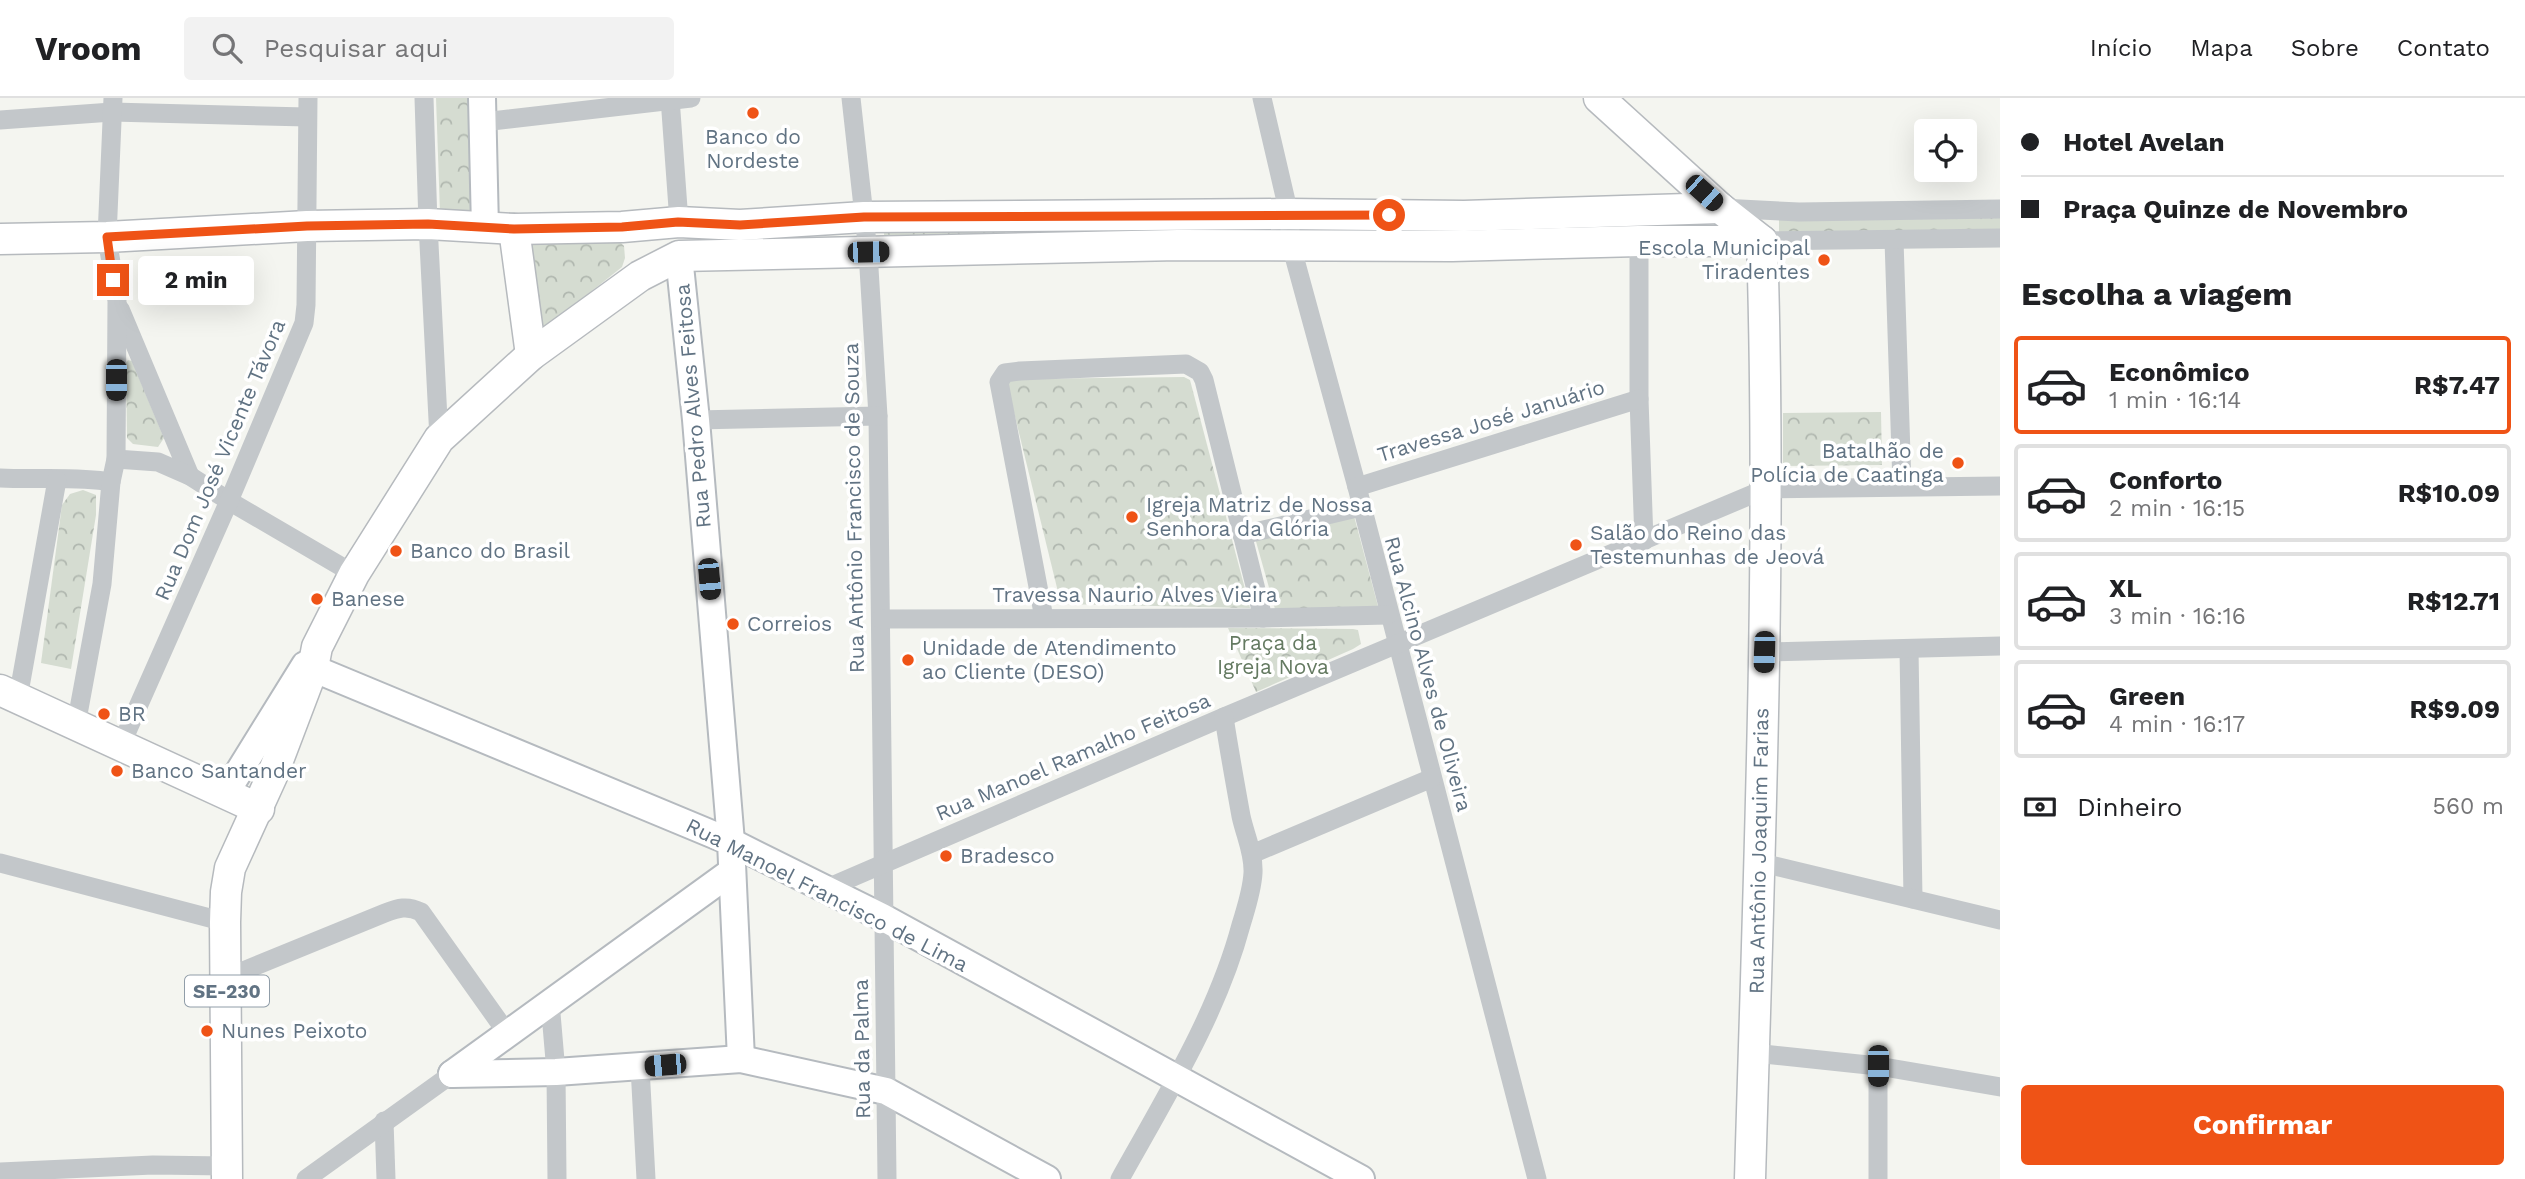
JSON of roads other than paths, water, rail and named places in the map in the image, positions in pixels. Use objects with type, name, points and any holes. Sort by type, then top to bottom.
[{"type":"main road","points":[[1605,100],[1720,208],[1762,241]]},
{"type":"main road","points":[[0,239],[107,237],[307,226],[428,224],[514,229],[622,227],[678,222],[740,225],[864,217],[1289,214],[1464,216],[1720,208]]},
{"type":"main road","points":[[622,227],[637,251],[640,276]]},
{"type":"main road","points":[[514,229],[531,355]]},
{"type":"main road","points":[[9,694],[259,809],[312,660],[354,574],[439,439],[531,355],[640,276],[679,256],[1178,245],[1452,246],[1762,241]]},
{"type":"main road","name":"Rua Antônio Joaquim Farias","points":[[1750,1179],[1764,652],[1762,241]]},
{"type":"main road","name":"SE-230","points":[[227,1173],[226,892],[230,869],[259,809]]},
{"type":"street","points":[[424,98],[439,439]]},
{"type":"street","points":[[485,228],[483,110],[691,98]]},
{"type":"street","name":"Rua Antônio Francisco de Souza","points":[[851,98],[868,252],[878,416],[882,917]]},
{"type":"street","name":"Rua Alcino Alves de Oliveira","points":[[1262,98],[1289,214],[1291,245],[1357,487],[1388,615],[1537,1179]]},
{"type":"street","points":[[670,99],[678,222]]},
{"type":"street","points":[[76,725],[102,584],[111,482],[116,459],[117,301],[107,237],[112,105]]},
{"type":"street","points":[[0,120],[112,105],[308,108]]},
{"type":"street","name":"Rua Dom José Vicente Távora","points":[[121,745],[304,323],[308,108]]},
{"type":"street","points":[[1720,208],[1798,212],[2000,209]]},
{"type":"street","points":[[1014,215],[1015,249]]},
{"type":"street","points":[[1178,215],[1178,245]]},
{"type":"street","points":[[1762,241],[2000,239]]},
{"type":"street","points":[[1894,240],[1902,485]]},
{"type":"street","points":[[1639,241],[1639,399],[1644,541]]},
{"type":"street","name":"Rua Pedro Alves Feitosa","points":[[679,256],[696,420],[731,842],[741,1059]]},
{"type":"street","points":[[117,301],[190,476]]},
{"type":"street","points":[[1044,618],[999,382],[1005,373],[1185,364],[1193,366],[1204,380],[1263,618]]},
{"type":"street","name":"Travessa José Januário","points":[[1357,487],[1639,399]]},
{"type":"street","points":[[696,420],[878,416]]},
{"type":"street","points":[[116,459],[158,462],[190,476],[354,574]]},
{"type":"street","points":[[0,478],[85,478],[111,482]]},
{"type":"street","points":[[9,694],[57,480]]},
{"type":"street","points":[[1765,489],[1902,485],[2000,486]]},
{"type":"street","name":"Rua Manoel Ramalho Feitosa","points":[[825,889],[1765,489]]},
{"type":"street","points":[[1242,535],[1361,507]]},
{"type":"street","name":"Travessa Naurio Alves Vieira","points":[[881,619],[1388,615]]},
{"type":"street","points":[[1764,652],[2000,646]]},
{"type":"street","points":[[1909,649],[1913,899]]},
{"type":"street","points":[[225,794],[312,660]]},
{"type":"street","name":"Rua Manoel Francisco de Lima","points":[[312,660],[731,842],[882,917],[1361,1179]]},
{"type":"street","points":[[1121,1179],[1175,1079],[1231,963],[1250,893],[1252,854],[1242,819],[1224,717]]},
{"type":"street","points":[[1252,854],[1432,778]]},
{"type":"street","points":[[1758,862],[2000,920]]},
{"type":"street","points":[[0,863],[225,922]]},
{"type":"street","points":[[306,1179],[731,872]]},
{"type":"street","points":[[226,978],[398,908],[412,907],[421,912],[507,1033]]},
{"type":"street","name":"Rua da Palma","points":[[882,917],[887,1179]]},
{"type":"street","points":[[550,1002],[556,1072],[557,1179]]},
{"type":"street","points":[[1754,1053],[1878,1066],[2000,1087]]},
{"type":"street","points":[[452,1074],[556,1072],[741,1059],[886,1091],[1047,1179]]},
{"type":"street","points":[[1878,1066],[1878,1179]]},
{"type":"street","points":[[640,1067],[646,1179]]},
{"type":"street","points":[[384,1121],[386,1179]]},
{"type":"street","points":[[0,1172],[227,1173]]},
{"type":"place","name":"Banco do Nordeste","points":[[753,113]]},
{"type":"place","name":"Escola Municipal Tiradentes","points":[[1824,260]]},
{"type":"place","name":"Batalhão de Polícia de Caatinga","points":[[1958,463]]},
{"type":"place","name":"Igreja Matriz de Nossa Senhora da Glória","points":[[1132,517]]},
{"type":"place","name":"Salão do Reino das Testemunhas de Jeová","points":[[1576,545]]},
{"type":"place","name":"Banco do Brasil","points":[[396,551]]},
{"type":"place","name":"Banese","points":[[317,599]]},
{"type":"place","name":"Correios","points":[[733,624]]},
{"type":"place","name":"Unidade de Atendimento ao Cliente (DESO)","points":[[908,660]]},
{"type":"place","name":"BR","points":[[104,714]]},
{"type":"place","name":"Banco Santander","points":[[117,771]]},
{"type":"place","name":"Bradesco","points":[[946,856]]},
{"type":"place","name":"Nunes Peixoto","points":[[207,1031]]},
{"type":"park label","name":"Praça da Igreja Nova","points":[[1273,655]]}]
